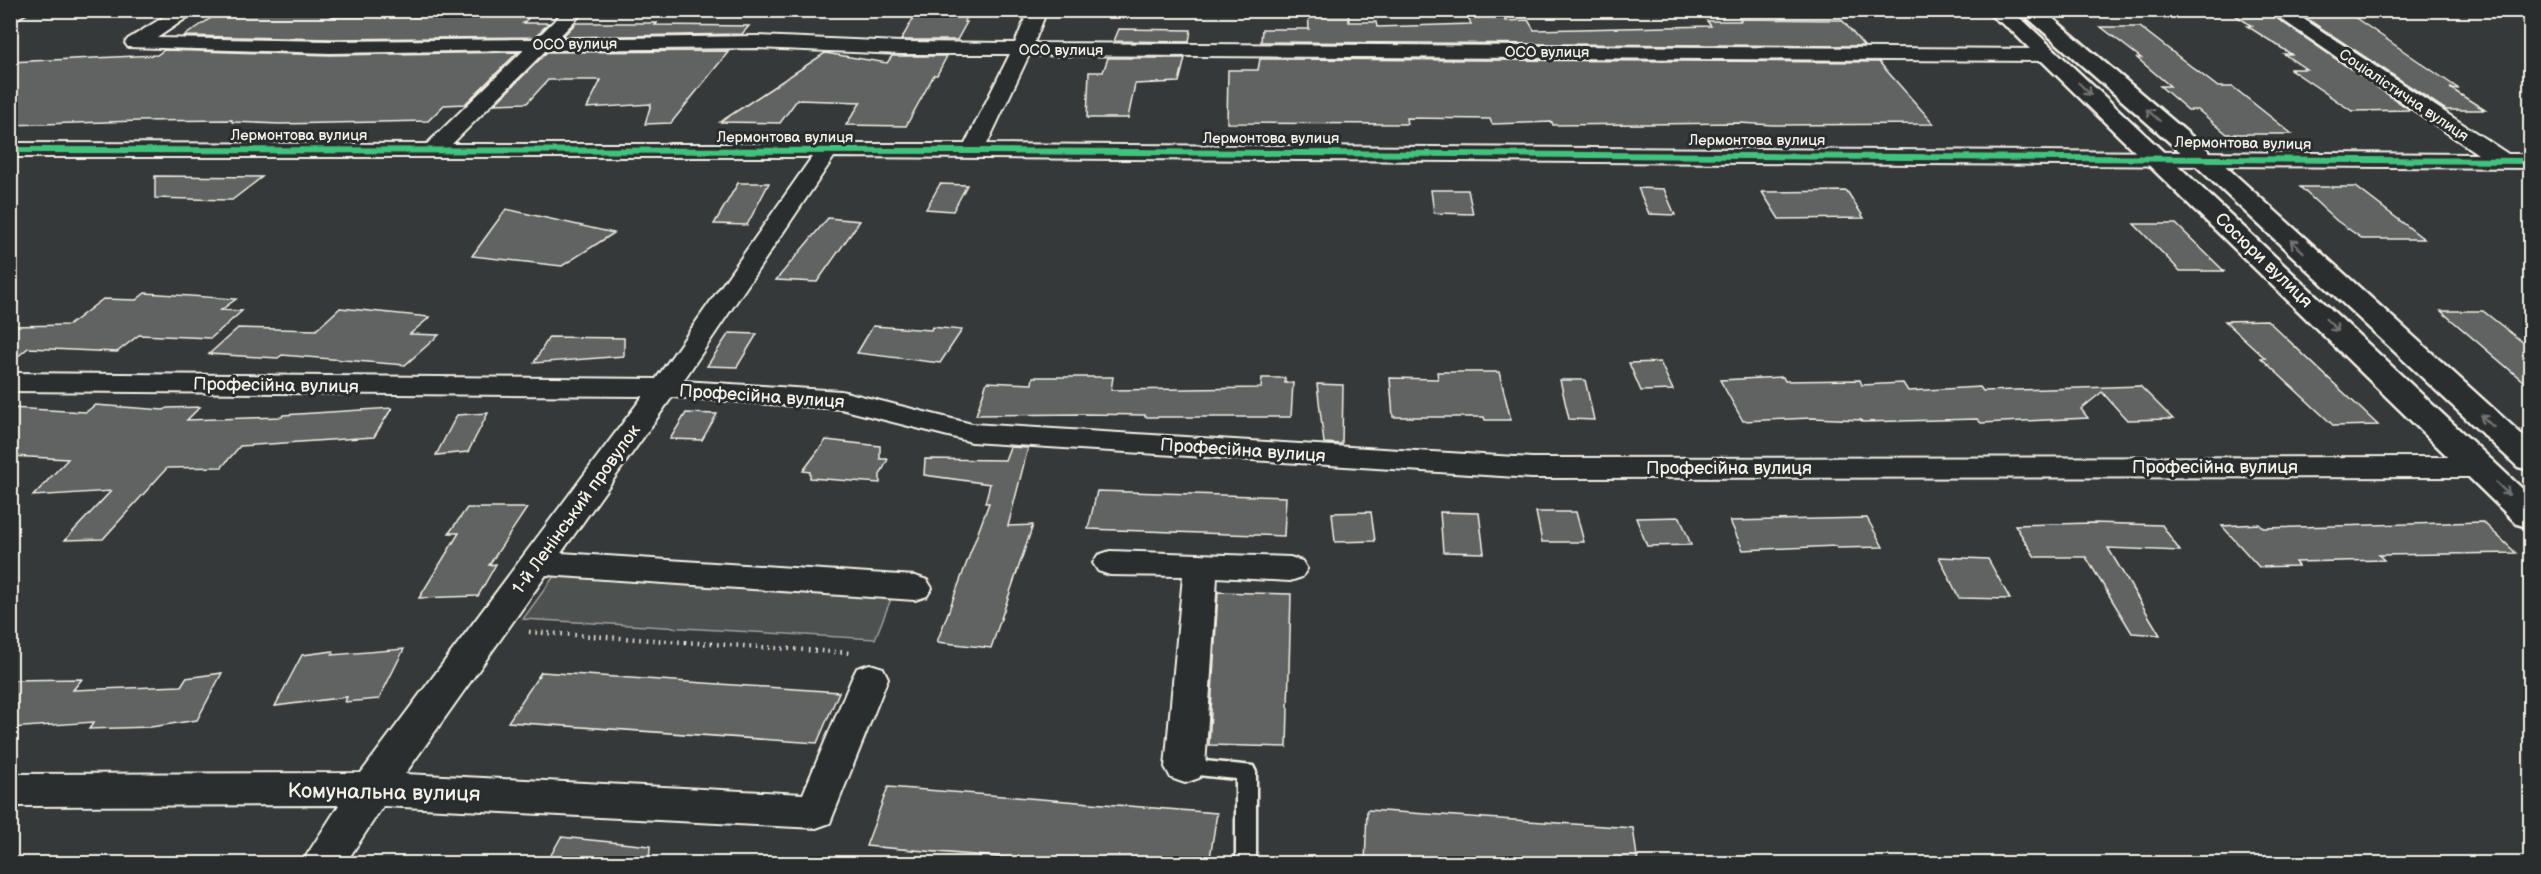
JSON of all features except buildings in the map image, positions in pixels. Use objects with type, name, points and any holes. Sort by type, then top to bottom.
[{"type":"street","points":[[10,17],[23,10]]},
{"type":"street","name":"ОСО вулиця","points":[[189,10],[135,43],[330,47],[757,42],[1022,50],[2049,55]]},
{"type":"street","points":[[433,150],[576,10]]},
{"type":"street","points":[[973,151],[1022,50],[1038,10]]},
{"type":"street","name":"Сосюри вулиця","points":[[1993,10],[2018,26],[2049,55],[2530,516]]},
{"type":"street","name":"Сосюри вулиця","points":[[2029,10],[2042,18],[2201,157],[2530,460]]},
{"type":"street","name":"Соціалістична вулиця","points":[[2277,10],[2530,179]]},
{"type":"street","name":"Лермонтова вулиця","points":[[10,150],[826,153],[973,151],[2201,157],[2530,161]]},
{"type":"street","name":"1-й Ленінський провулок","points":[[322,864],[372,789],[664,388],[826,153]]},
{"type":"street","name":"Професійна вулиця","points":[[10,382],[664,388],[841,400],[972,433],[1532,468],[2481,467]]},
{"type":"street","points":[[537,563],[915,588]]},
{"type":"street","points":[[1110,563],[1290,569]]},
{"type":"street","points":[[1185,767],[1201,565]]},
{"type":"street","name":"Комунальна вулиця","points":[[10,790],[372,789],[816,811],[864,665]]},
{"type":"lane","points":[[1185,767],[1246,772],[1246,864]]},
{"type":"path","points":[[529,632],[864,665]]},
{"type":"shaded area","points":[[557,572],[893,594],[875,639],[523,619]]},
{"type":"cycle path","points":[[10,150],[973,151],[2530,161]]}]
